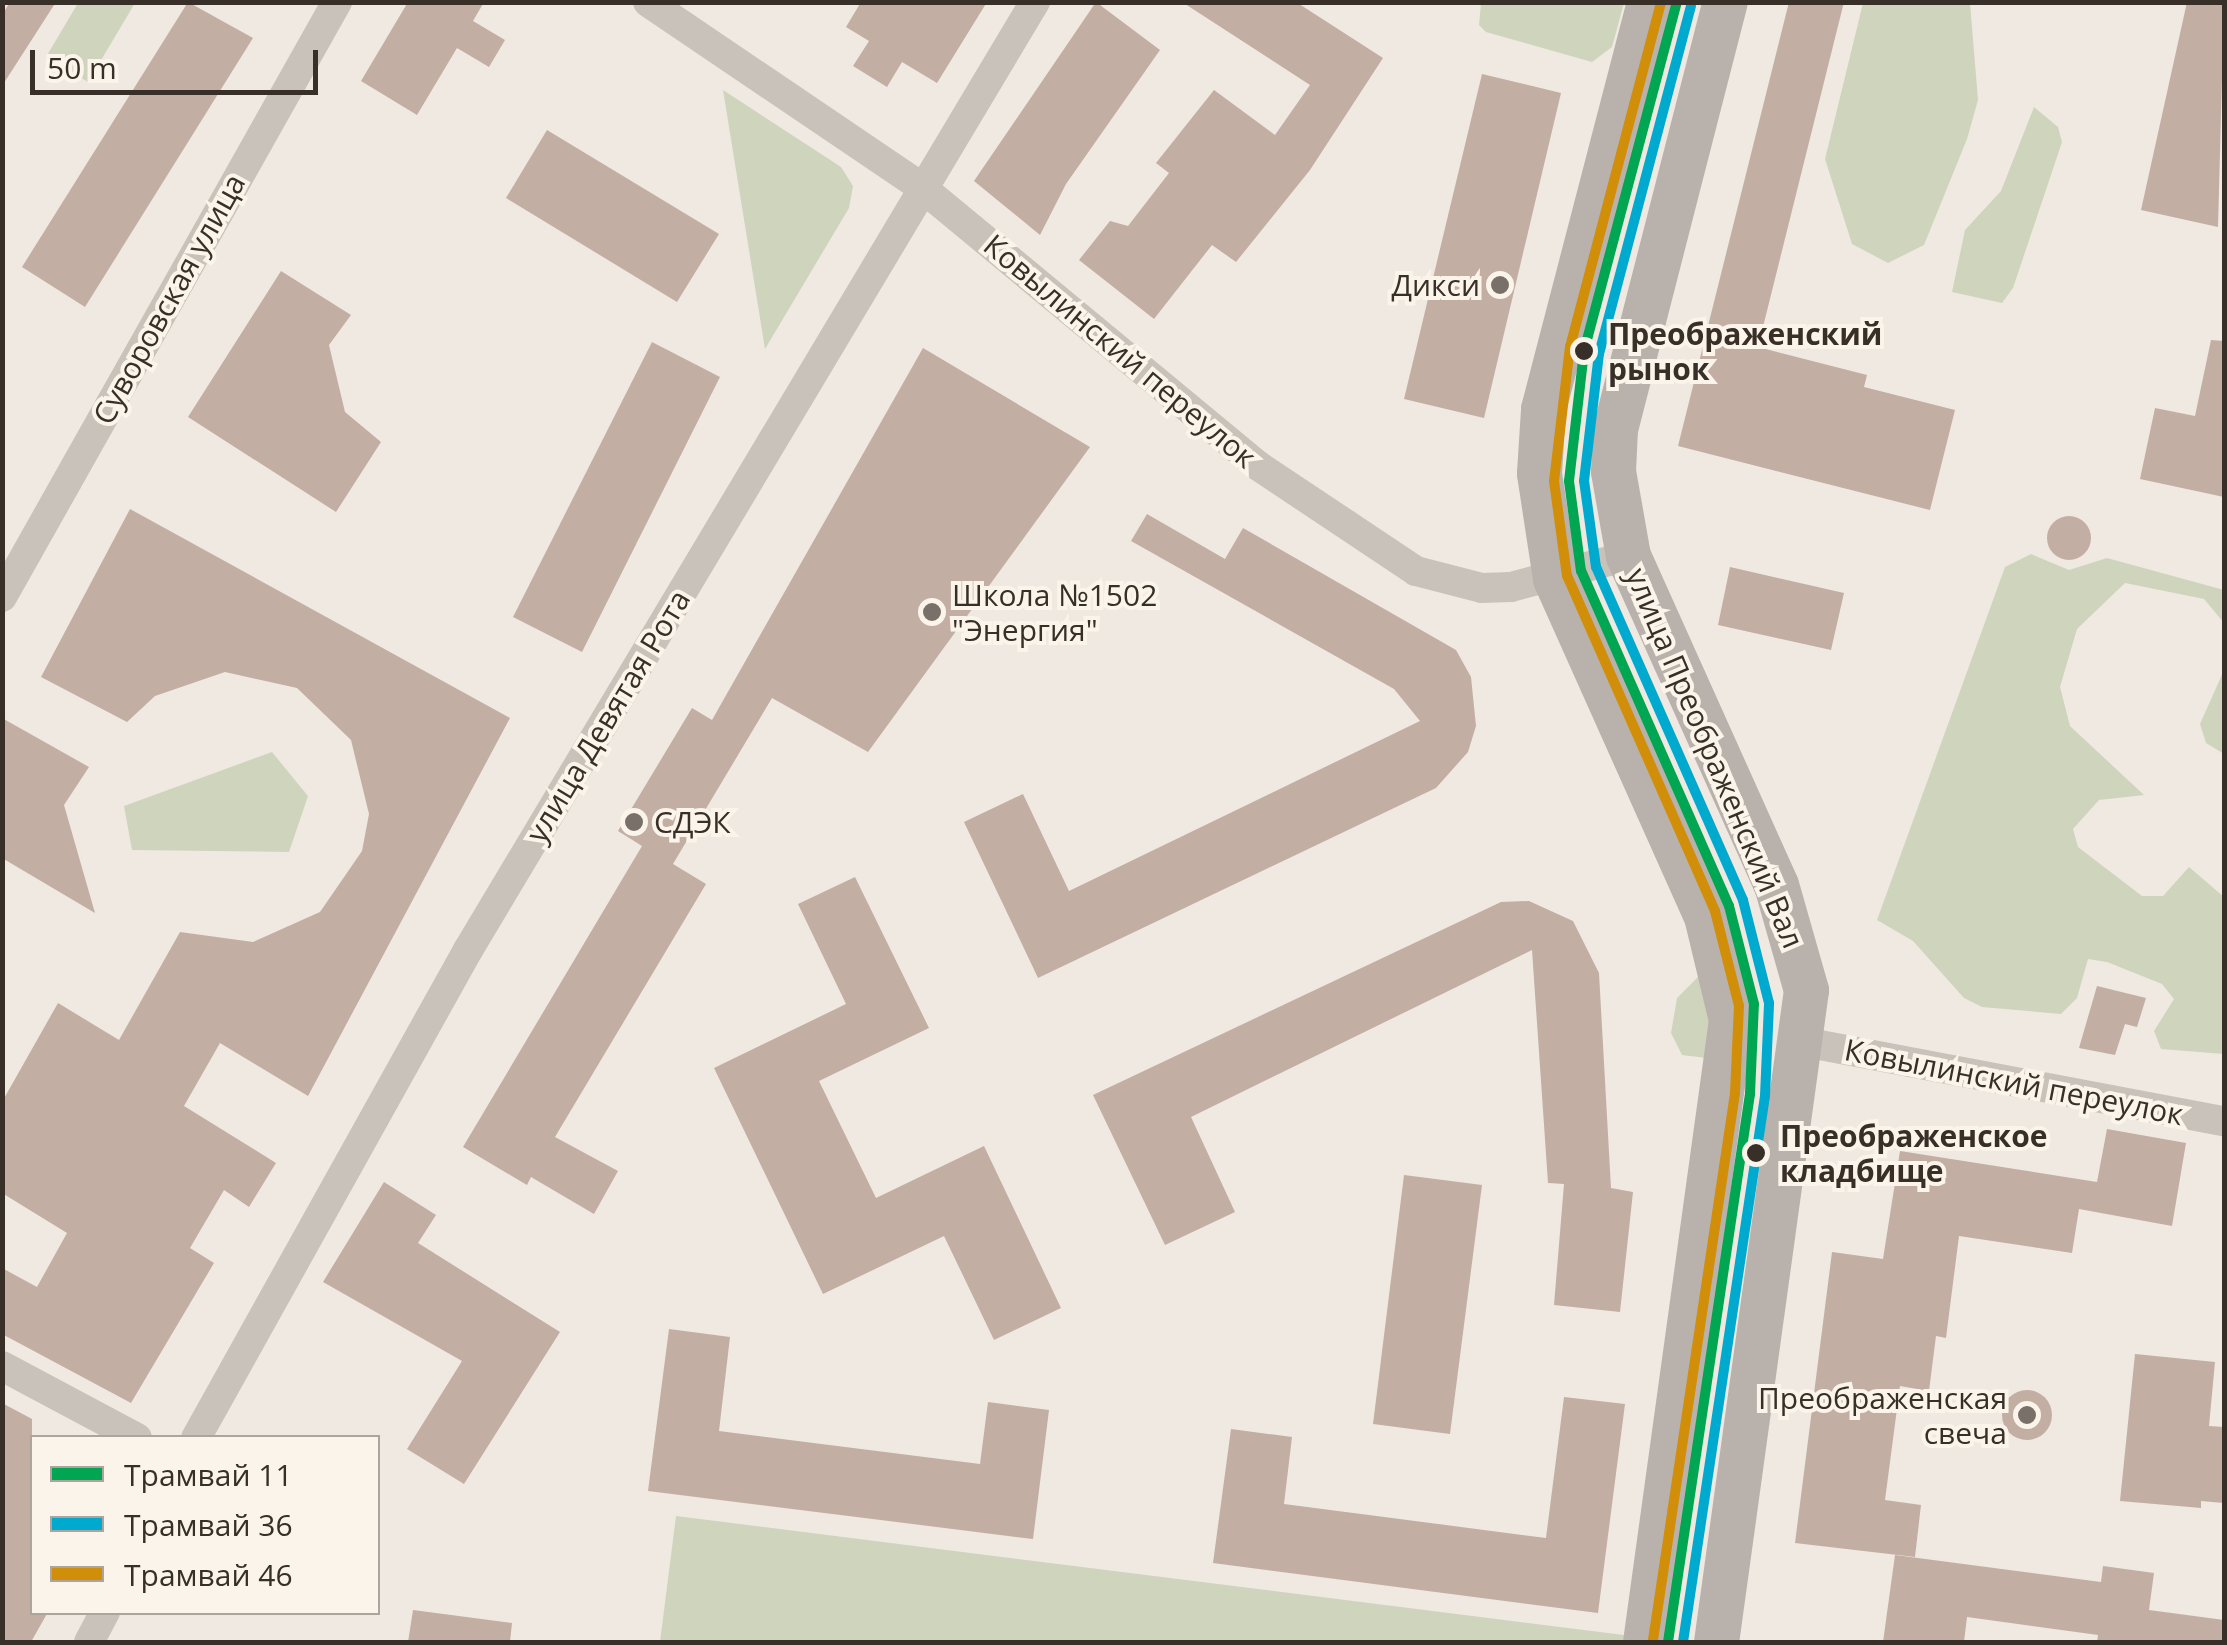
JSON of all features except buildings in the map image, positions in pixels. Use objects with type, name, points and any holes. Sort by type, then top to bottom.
[{"type":"main road","points":[[1645,1642],[1730,1020],[1706,916],[1556,578],[1540,499],[1543,409],[1648,2]]},
{"type":"main road","name":"улица Преображенский Вал","points":[[1716,1642],[1804,1042],[1806,990],[1792,926],[1628,556],[1613,471],[1615,429],[1724,2]]},
{"type":"street","name":"Суворовская улица","points":[[2,597],[337,2]]},
{"type":"street","name":"Ковылинский переулок","points":[[648,2],[920,186],[1257,465],[1416,571],[1482,588],[1556,578],[1628,556]]},
{"type":"street","name":"улица Девятая Рота","points":[[198,1435],[355,1144],[920,186],[1035,2]]},
{"type":"street","name":"Ковылинский переулок","points":[[1804,1042],[2224,1121]]},
{"type":"street","points":[[2,1366],[131,1435]]},
{"type":"street","points":[[89,1642],[102,1615]]},
{"type":"green space","points":[[1481,2],[1624,3],[1612,47],[1592,62],[1486,32],[1479,25]]},
{"type":"green space","points":[[78,3],[135,3],[88,82],[46,57]]},
{"type":"green space","points":[[1863,3],[1970,3],[1978,100],[1967,139],[1924,245],[1888,263],[1852,244],[1825,159]]},
{"type":"green space","points":[[723,90],[841,167],[853,186],[849,208],[765,349]]},
{"type":"green space","points":[[2034,107],[2058,127],[2062,142],[2013,288],[2002,303],[1952,292],[1965,230],[2001,191]]},
{"type":"green space","points":[[2031,554],[2069,570],[2107,558],[2224,590],[2224,623],[2204,599],[2125,583],[2077,629],[2060,687],[2070,726],[2144,795],[2099,800],[2073,829],[2078,847],[2142,896],[2163,896],[2189,867],[2224,897],[2224,1054],[2161,1049],[2154,1031],[2174,999],[2162,984],[2107,962],[2088,959],[2077,998],[2061,1014],[1982,1007],[1964,998],[1913,941],[1877,920],[2005,567]]},
{"type":"green space","points":[[2224,670],[2224,754],[2206,743],[2200,724]]},
{"type":"green space","points":[[272,752],[308,796],[289,852],[132,850],[124,806]]},
{"type":"green space","points":[[1706,969],[1715,1059],[1682,1055],[1671,1033],[1677,998]]},
{"type":"green space","points":[[676,1516],[1632,1636],[1631,1642],[660,1642]]},
{"type":"tram line","name":"46","points":[[1653,1640],[1735,1093],[1739,1006],[1715,911],[1567,576],[1554,481],[1570,347],[1661,2]]},
{"type":"tram line","name":"11","points":[[1668,1642],[1750,1094],[1754,1004],[1729,906],[1581,571],[1569,481],[1584,351],[1677,2]]},
{"type":"tram line","name":"36","points":[[1683,1642],[1765,1096],[1769,1003],[1743,900],[1596,567],[1584,481],[1599,354],[1691,6]]},
{"type":"place","name":"Дикси","points":[[1500,285]]},
{"type":"place","name":"Преображенский рынок","points":[[1584,351]]},
{"type":"place","name":"Школа №1502 \"Энергия\"","points":[[932,612]]},
{"type":"place","name":"СДЭК","points":[[634,822]]},
{"type":"place","name":"Преображенское кладбище","points":[[1756,1153]]},
{"type":"place","name":"Преображенская свеча","points":[[2027,1415]]}]
